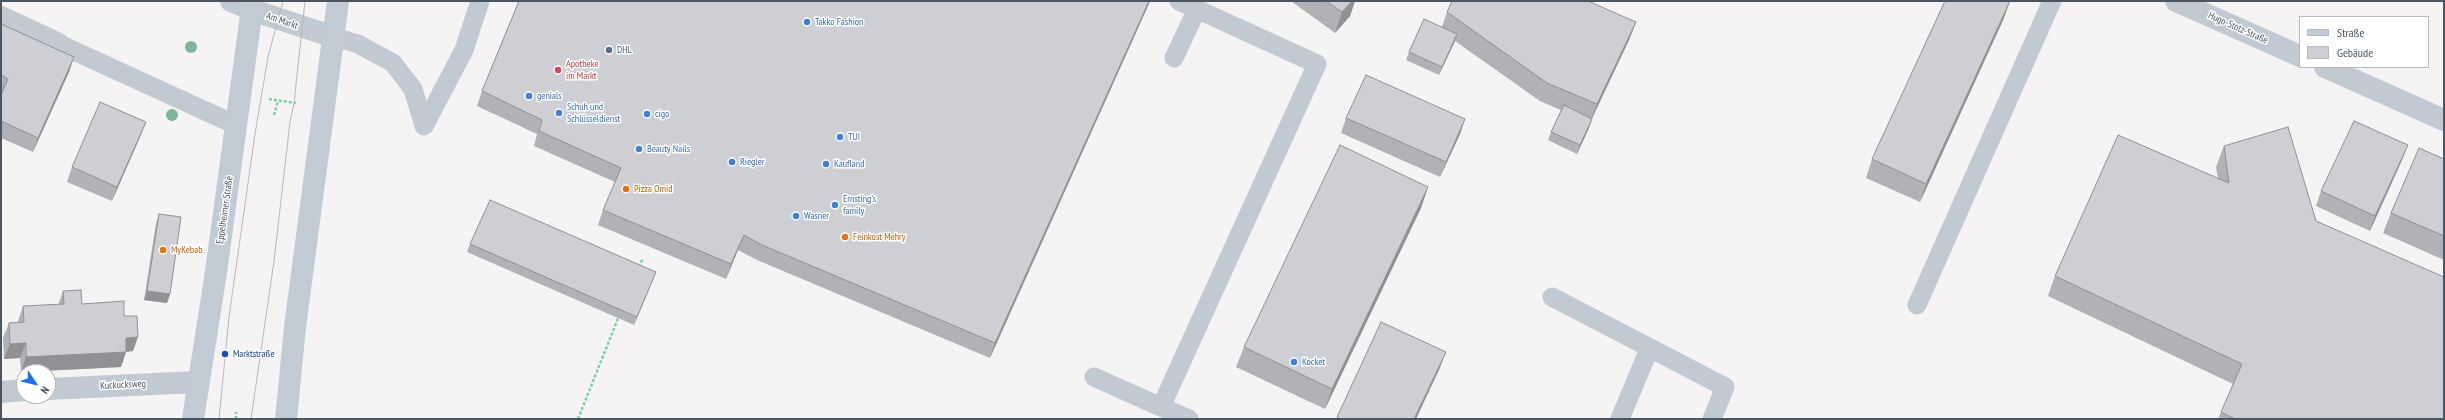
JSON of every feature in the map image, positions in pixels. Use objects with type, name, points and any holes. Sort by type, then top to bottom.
[{"type":"main road","points":[[286,419],[295,327],[338,1]]},
{"type":"main road","name":"Eppelheimer Straße","points":[[193,419],[216,272],[252,6]]},
{"type":"street","name":"Am Markt","points":[[231,1],[252,6],[334,37]]},
{"type":"street","name":"Hugo-Stotz-Straße","points":[[2176,1],[2299,56]]},
{"type":"street","points":[[1,17],[59,44]]},
{"type":"street","points":[[2327,68],[2444,120]]},
{"type":"street","name":"Kuckucksweg","points":[[56,389],[198,382]]},
{"type":"street","points":[[1,392],[16,391]]},
{"type":"lane","points":[[334,37],[358,44],[393,63],[413,89],[424,126],[464,50],[480,1]]},
{"type":"lane","points":[[1161,407],[1317,64],[1179,1]]},
{"type":"lane","points":[[1917,305],[2052,1]]},
{"type":"lane","points":[[1174,58],[1197,9]]},
{"type":"lane","points":[[59,44],[236,125]]},
{"type":"lane","points":[[1552,297],[1649,349],[1725,387],[1712,419]]},
{"type":"lane","points":[[1620,419],[1649,349]]},
{"type":"lane","points":[[1094,377],[1189,419]]},
{"type":"path","points":[[240,95],[323,107]]},
{"type":"path","points":[[274,115],[278,101]]},
{"type":"path","points":[[637,272],[643,258]]},
{"type":"path","points":[[578,419],[620,315]]},
{"type":"path","points":[[236,412],[236,419]]},
{"type":"building","name":"Kaufland","points":[[519,1],[1149,1],[995,343],[762,245],[744,235],[731,264],[603,210],[621,168],[539,131],[542,120],[482,91]]},
{"type":"building","points":[[1326,1],[1352,1],[1342,12]]},
{"type":"building","points":[[1452,1],[1588,1],[1636,22],[1597,104],[1547,83],[1447,12]]},
{"type":"building","points":[[1945,1],[2010,1],[1926,184],[1872,159]]},
{"type":"building","points":[[1424,19],[1457,34],[1442,67],[1409,52]]},
{"type":"building","points":[[1,24],[74,57],[38,138],[1,121],[1,95],[8,79],[1,75]]},
{"type":"building","points":[[1366,75],[1465,119],[1446,162],[1346,118]]},
{"type":"building","points":[[100,102],[146,122],[117,187],[72,167]]},
{"type":"building","points":[[1564,105],[1592,119],[1580,145],[1551,132]]},
{"type":"building","points":[[2354,121],[2408,145],[2375,216],[2321,191]]},
{"type":"building","points":[[2288,127],[2316,221],[2444,277],[2444,419],[2235,419],[2221,412],[2242,364],[2055,276],[2118,135],[2229,183],[2224,146]]},
{"type":"building","points":[[1340,145],[1428,187],[1332,389],[1244,347]]},
{"type":"building","points":[[2419,148],[2444,159],[2444,236],[2391,213]]},
{"type":"building","points":[[490,200],[656,272],[637,317],[470,244]]},
{"type":"building","points":[[159,214],[181,217],[170,294],[147,291]]},
{"type":"building","points":[[81,290],[82,304],[124,301],[124,316],[137,316],[138,337],[126,338],[126,352],[26,357],[26,343],[10,344],[9,323],[24,322],[23,306],[64,304],[63,291]]},
{"type":"building","points":[[1381,322],[1446,352],[1414,419],[1341,419],[1337,417]]},
{"type":"tram line","points":[[219,419],[229,317],[255,134],[268,57],[283,1]]},
{"type":"tram line","points":[[251,419],[274,261],[305,1]]},
{"type":"place","name":"Takko Fashion","points":[[807,22]]},
{"type":"place","name":"DHL","points":[[609,50]]},
{"type":"place","name":"Apotheke im Markt","points":[[558,70]]},
{"type":"place","name":"genials","points":[[529,96]]},
{"type":"place","name":"Schuh und Schlüsseldienst","points":[[559,113]]},
{"type":"place","name":"cigo","points":[[647,114]]},
{"type":"place","name":"TUI","points":[[840,137]]},
{"type":"place","name":"Beauty Nails","points":[[639,149]]},
{"type":"place","name":"Riegler","points":[[732,162]]},
{"type":"place","name":"Kaufland","points":[[826,164]]},
{"type":"place","name":"Pizza Omid","points":[[626,189]]},
{"type":"place","name":"Ernsting's family","points":[[835,205]]},
{"type":"place","name":"Wasner","points":[[796,216]]},
{"type":"place","name":"Feinkost Mehry","points":[[845,237]]},
{"type":"place","name":"MyKebab","points":[[163,250]]},
{"type":"place","name":"Marktstraße","points":[[225,354]]},
{"type":"place","name":"Kocket","points":[[1294,362]]}]
